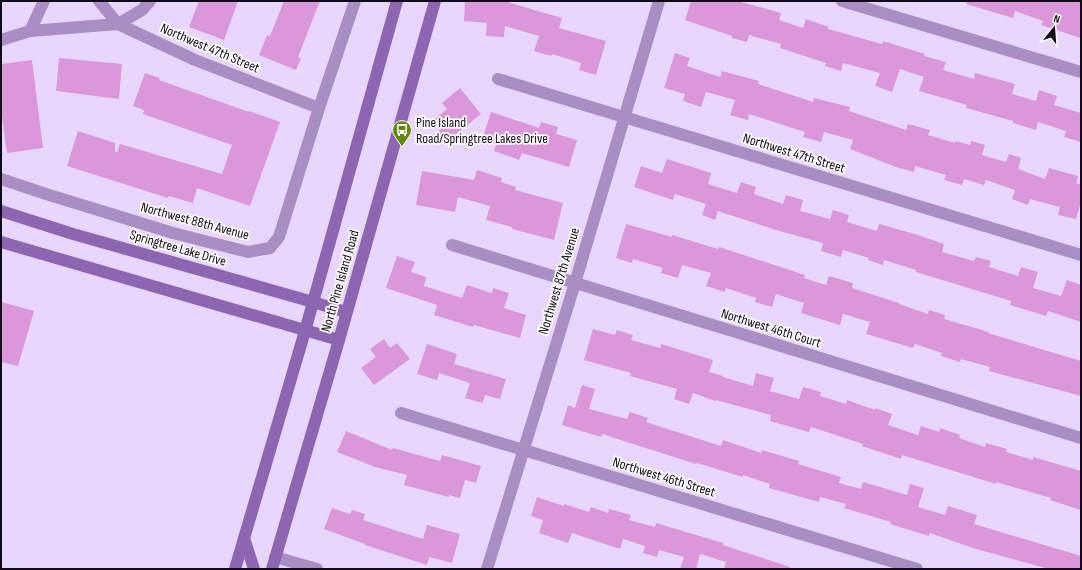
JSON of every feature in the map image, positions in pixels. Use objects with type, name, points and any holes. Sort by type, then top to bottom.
[{"type":"main road","name":"North Pine Island Road","points":[[235,569],[305,331],[397,1]]},
{"type":"main road","name":"North Pine Island Road","points":[[273,563],[339,340],[435,1]]},
{"type":"main road","name":"Springtree Lake Drive","points":[[1,211],[73,234],[346,312]]},
{"type":"main road","points":[[1,242],[339,340]]},
{"type":"main road","points":[[244,538],[254,569]]},
{"type":"street","points":[[30,31],[44,1]]},
{"type":"street","name":"Northwest 47th Street","points":[[99,1],[118,24],[195,60],[319,108]]},
{"type":"street","points":[[1,40],[30,31],[118,24],[142,10],[150,1]]},
{"type":"street","name":"Northwest 88th Avenue","points":[[1,179],[166,230],[248,252],[270,248],[279,237],[319,108],[355,1]]},
{"type":"street","name":"Northwest 87th Avenue","points":[[487,569],[522,451],[575,284],[659,1]]},
{"type":"street","points":[[842,1],[1081,72]]},
{"type":"street","name":"Northwest 47th Street","points":[[498,79],[1081,255]]},
{"type":"street","name":"Northwest 46th Court","points":[[452,246],[1081,438]]},
{"type":"street","name":"Northwest 46th Street","points":[[401,413],[522,451],[918,569]]},
{"type":"street","points":[[273,563],[317,569]]},
{"type":"building","points":[[199,1],[238,1],[224,40],[189,27]]},
{"type":"building","points":[[284,1],[320,1],[298,57],[301,59],[296,70],[259,55],[267,35],[270,36]]},
{"type":"building","points":[[465,1],[504,1],[562,18],[559,28],[606,41],[596,75],[579,70],[581,63],[552,54],[551,56],[534,51],[539,36],[505,26],[504,37],[486,36],[487,23],[464,21]]},
{"type":"building","points":[[691,1],[737,1],[781,13],[779,20],[803,28],[806,19],[829,27],[828,29],[882,44],[883,41],[925,54],[924,56],[946,62],[943,70],[974,79],[975,73],[1015,84],[1012,94],[1036,101],[1039,90],[1057,96],[1054,105],[1081,113],[1081,142],[1064,137],[1066,131],[1038,122],[1036,130],[1013,123],[1013,121],[966,108],[967,105],[919,91],[924,77],[900,69],[892,92],[875,86],[880,73],[843,63],[841,71],[825,66],[826,63],[780,48],[781,44],[749,35],[747,42],[732,38],[732,36],[685,20]]},
{"type":"building","points":[[967,1],[1081,1],[1081,38],[1041,25],[1043,21],[1015,11],[1013,18],[966,4]]},
{"type":"building","points":[[675,53],[690,58],[687,66],[720,77],[722,71],[759,81],[758,84],[813,102],[814,98],[850,107],[849,111],[906,130],[908,124],[930,130],[928,135],[955,143],[955,141],[970,145],[971,141],[985,145],[982,155],[1006,162],[1009,154],[1021,158],[1018,169],[1045,179],[1049,168],[1078,176],[1076,183],[1081,185],[1081,202],[1076,219],[1058,215],[1060,207],[1030,199],[1028,205],[1012,199],[1015,190],[986,180],[984,185],[964,179],[962,185],[944,180],[946,175],[915,166],[914,172],[896,167],[850,149],[853,140],[824,132],[821,142],[803,137],[805,132],[749,114],[748,120],[730,115],[735,100],[706,92],[701,107],[683,101],[685,94],[664,88]]},
{"type":"building","points":[[59,58],[122,64],[119,99],[56,91]]},
{"type":"building","points":[[32,60],[43,148],[7,153],[1,109],[1,64]]},
{"type":"building","points":[[145,73],[160,78],[159,80],[280,122],[250,206],[197,188],[193,203],[169,196],[168,198],[67,166],[78,131],[115,143],[115,152],[117,152],[120,144],[222,174],[232,145],[143,114],[144,110],[133,106]]},
{"type":"building","points":[[460,88],[481,114],[446,142],[437,132],[442,128],[435,119],[447,109],[442,103]]},
{"type":"building","points":[[491,112],[539,128],[541,122],[558,127],[556,134],[577,140],[569,167],[522,153],[519,160],[494,151],[496,144],[482,140]]},
{"type":"building","points":[[667,159],[711,173],[708,184],[737,193],[741,182],[756,187],[754,194],[783,204],[786,195],[803,200],[800,211],[830,219],[833,210],[849,215],[847,222],[877,231],[879,224],[918,235],[944,244],[942,252],[974,261],[976,257],[991,261],[989,267],[1018,276],[1021,267],[1038,272],[1033,288],[1061,296],[1067,280],[1081,285],[1081,322],[1048,311],[1046,316],[1010,305],[1011,301],[916,272],[916,270],[884,260],[883,265],[868,260],[869,258],[843,250],[841,257],[821,251],[823,243],[776,230],[718,211],[715,220],[702,215],[706,204],[675,194],[673,200],[634,187],[641,166],[662,173]]},
{"type":"building","points":[[477,170],[502,178],[501,182],[516,187],[515,190],[563,203],[554,240],[512,229],[512,227],[486,220],[490,206],[458,197],[455,212],[416,205],[422,171],[474,180]]},
{"type":"building","points":[[626,224],[672,237],[672,235],[718,249],[719,247],[805,275],[804,278],[826,285],[829,276],[853,283],[852,288],[928,314],[929,310],[945,315],[944,319],[1081,361],[1081,396],[989,371],[990,367],[961,359],[960,362],[941,356],[942,353],[915,344],[913,348],[866,334],[870,322],[843,314],[840,325],[801,313],[804,303],[776,294],[772,307],[755,302],[756,298],[726,288],[725,292],[706,286],[711,273],[682,265],[678,278],[661,273],[663,268],[633,259],[632,263],[616,258]]},
{"type":"building","points":[[397,256],[415,262],[411,272],[426,277],[424,286],[462,298],[467,285],[492,293],[493,288],[509,293],[504,308],[526,315],[520,338],[474,325],[473,327],[434,315],[437,305],[386,288]]},
{"type":"building","points":[[1,302],[34,311],[18,366],[1,362]]},
{"type":"building","points":[[593,329],[615,335],[617,330],[633,335],[631,340],[660,348],[661,344],[713,360],[709,372],[753,386],[756,373],[774,378],[770,391],[799,399],[803,387],[821,392],[820,396],[846,404],[847,400],[875,410],[875,408],[892,414],[888,425],[918,435],[921,426],[939,432],[940,428],[960,435],[959,438],[985,447],[986,443],[1007,449],[1006,452],[1033,460],[1033,457],[1081,471],[1081,510],[1050,500],[1051,498],[996,482],[996,484],[902,455],[901,459],[862,446],[863,444],[811,427],[809,432],[770,421],[771,415],[716,400],[715,401],[693,393],[689,404],[674,399],[677,389],[630,376],[631,373],[584,360]]},
{"type":"building","points":[[384,339],[390,348],[397,343],[410,359],[374,385],[361,368],[376,357],[370,349]]},
{"type":"building","points":[[427,344],[457,354],[454,364],[506,379],[500,399],[485,395],[483,403],[465,398],[470,383],[439,373],[437,380],[417,374]]},
{"type":"building","points":[[582,385],[595,389],[589,409],[627,419],[630,412],[648,418],[646,422],[721,446],[723,440],[761,453],[762,450],[799,461],[798,464],[841,477],[839,483],[861,489],[863,482],[907,495],[910,484],[924,488],[918,507],[945,515],[948,506],[977,515],[974,524],[1081,556],[1081,569],[1049,569],[976,549],[930,533],[929,536],[890,524],[891,522],[844,508],[846,504],[820,497],[819,502],[769,488],[770,484],[743,475],[743,477],[697,463],[696,464],[602,434],[601,437],[562,425],[568,405],[575,408]]},
{"type":"building","points":[[346,431],[392,450],[393,448],[440,461],[442,455],[481,466],[476,483],[465,480],[460,498],[449,495],[449,497],[404,485],[407,475],[375,467],[337,452]]},
{"type":"building","points":[[537,497],[589,512],[591,507],[608,513],[609,509],[631,515],[629,520],[655,527],[656,523],[723,543],[723,545],[790,567],[790,569],[724,569],[726,562],[700,554],[696,569],[680,569],[684,557],[659,550],[657,557],[643,553],[645,546],[623,539],[620,549],[572,533],[568,543],[539,533],[543,520],[531,516]]},
{"type":"building","points":[[332,508],[350,514],[352,510],[365,514],[363,520],[423,539],[427,525],[460,534],[452,563],[429,557],[427,565],[365,545],[324,529]]},
{"type":"place","name":"Pine Island Road/Springtree Lakes Drive","points":[[402,147]]}]
